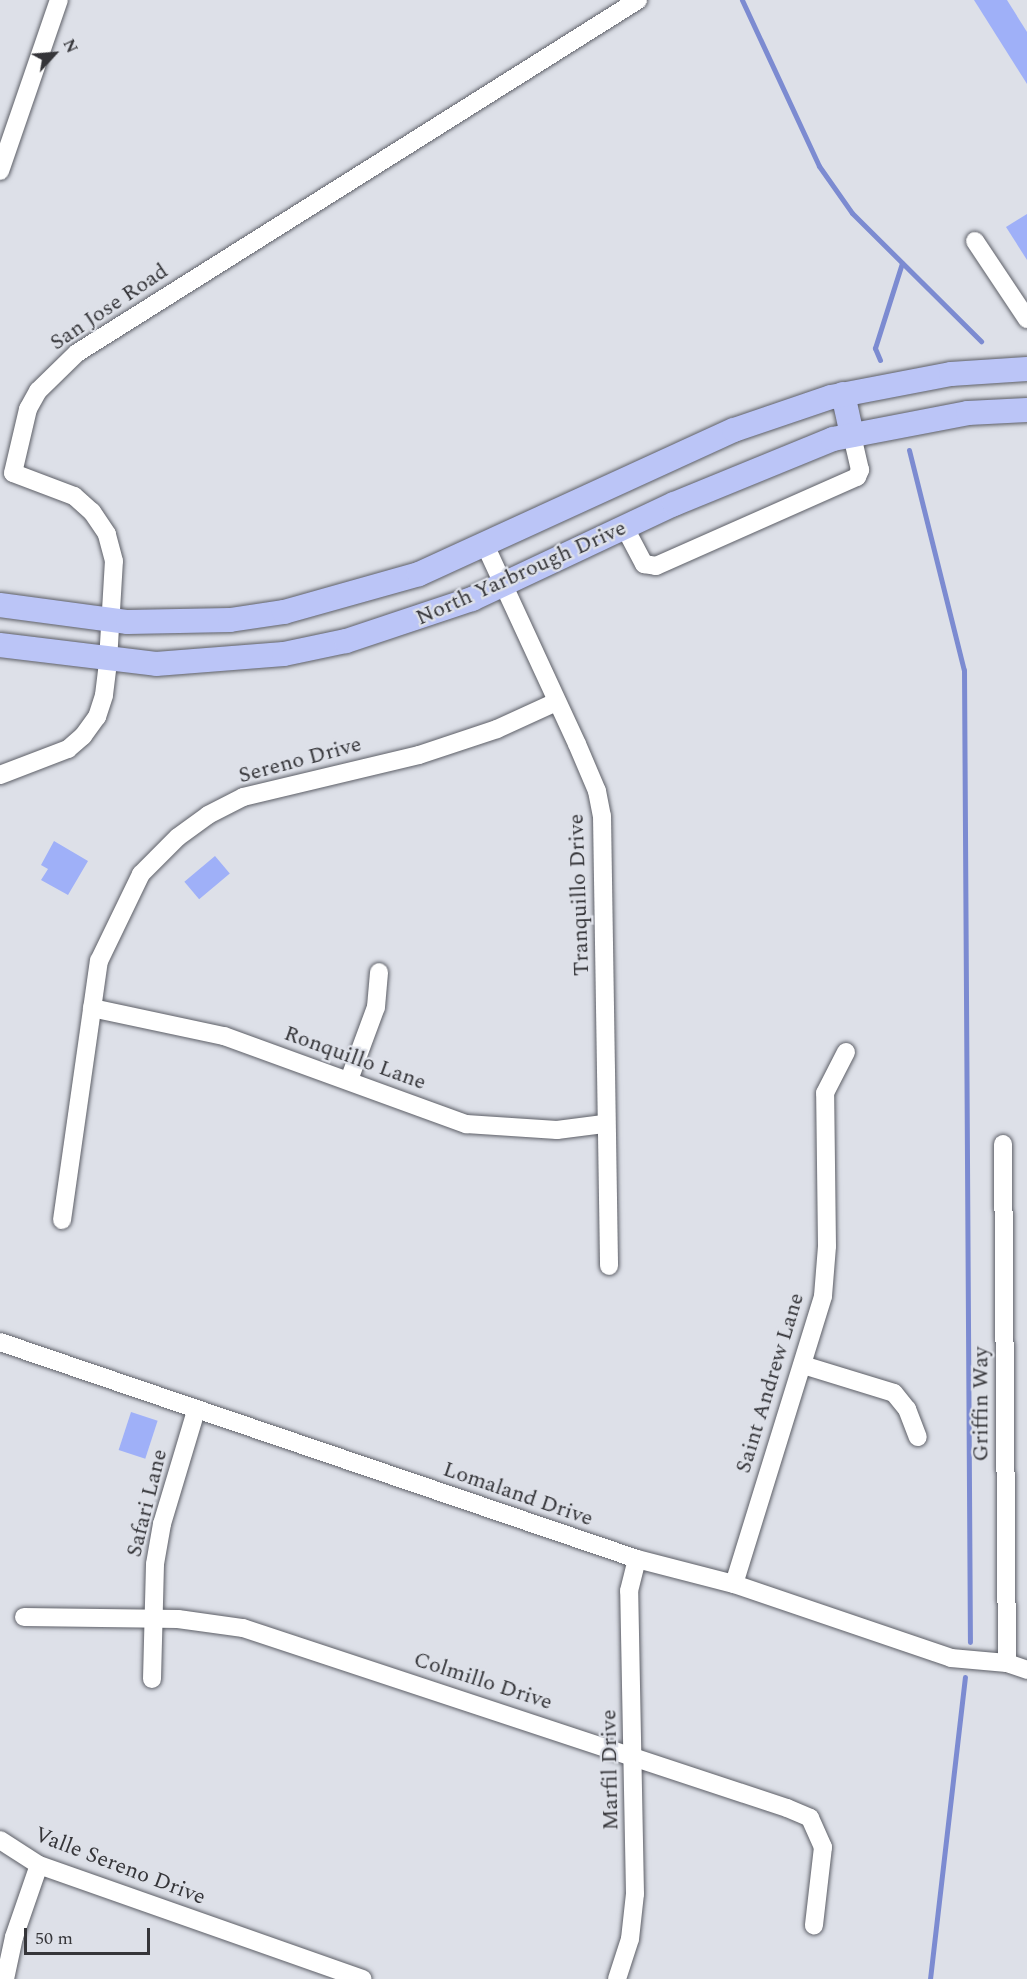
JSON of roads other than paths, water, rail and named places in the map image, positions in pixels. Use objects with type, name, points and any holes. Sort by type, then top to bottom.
[{"type":"main road","name":"North Yarbrough Drive","points":[[0,605],[112,620],[230,620],[284,612],[419,574],[486,547],[734,430],[843,394],[951,374],[1027,369]]},
{"type":"main road","points":[[843,394],[852,435]]},
{"type":"main road","name":"North Yarbrough Drive","points":[[0,645],[108,661],[156,664],[284,654],[413,621],[505,584],[728,480],[852,435],[968,413],[1027,410]]},
{"type":"street","points":[[0,171],[59,0]]},
{"type":"street","name":"San Jose Road","points":[[0,775],[68,749],[83,736],[97,717],[104,695],[108,661],[114,561],[100,522],[74,496],[6,471],[28,409],[38,391],[77,353],[638,0]]},
{"type":"street","points":[[975,240],[1027,319]]},
{"type":"street","points":[[625,528],[644,564],[656,566],[858,477],[860,470],[852,435]]},
{"type":"street","name":"Tranquillo Drive","points":[[486,547],[505,584],[597,790],[602,816],[606,901],[604,1124],[609,1266]]},
{"type":"street","name":"Sereno Drive","points":[[63,1220],[99,962],[141,874],[178,837],[208,815],[243,797],[430,751],[496,729],[556,702]]},
{"type":"street","points":[[349,1080],[376,1007],[379,972]]},
{"type":"street","name":"Ronquillo Lane","points":[[92,1008],[224,1036],[466,1124],[557,1130],[604,1124]]},
{"type":"street","name":"Saint Andrew Lane","points":[[734,1584],[804,1365],[823,1296],[827,1246],[825,1093],[846,1052]]},
{"type":"street","name":"Griffin Way","points":[[1003,1144],[1007,1663]]},
{"type":"street","name":"Lomaland Drive","points":[[0,1341],[196,1411],[637,1559],[734,1584],[951,1658],[1007,1663],[1027,1670]]},
{"type":"street","points":[[804,1365],[894,1394],[907,1409],[918,1437]]},
{"type":"street","name":"Safari Lane","points":[[152,1679],[150,1620],[162,1524],[196,1411]]},
{"type":"street","name":"Marfil Drive","points":[[617,1979],[630,1939],[635,1894],[629,1591],[637,1559]]},
{"type":"street","name":"Colmillo Drive","points":[[24,1617],[212,1621],[243,1628],[634,1755],[810,1818],[823,1847],[814,1925]]},
{"type":"street","name":"Valle Sereno Drive","points":[[0,1840],[39,1865],[362,1979]]},
{"type":"street","points":[[5,1979],[14,1937],[39,1865]]},
{"type":"waterway","points":[[742,0],[819,166],[852,213],[981,341]]},
{"type":"waterway","points":[[880,360],[875,348],[902,263]]},
{"type":"waterway","points":[[909,450],[964,670],[970,1642]]},
{"type":"waterway","points":[[930,1979],[965,1677]]}]
